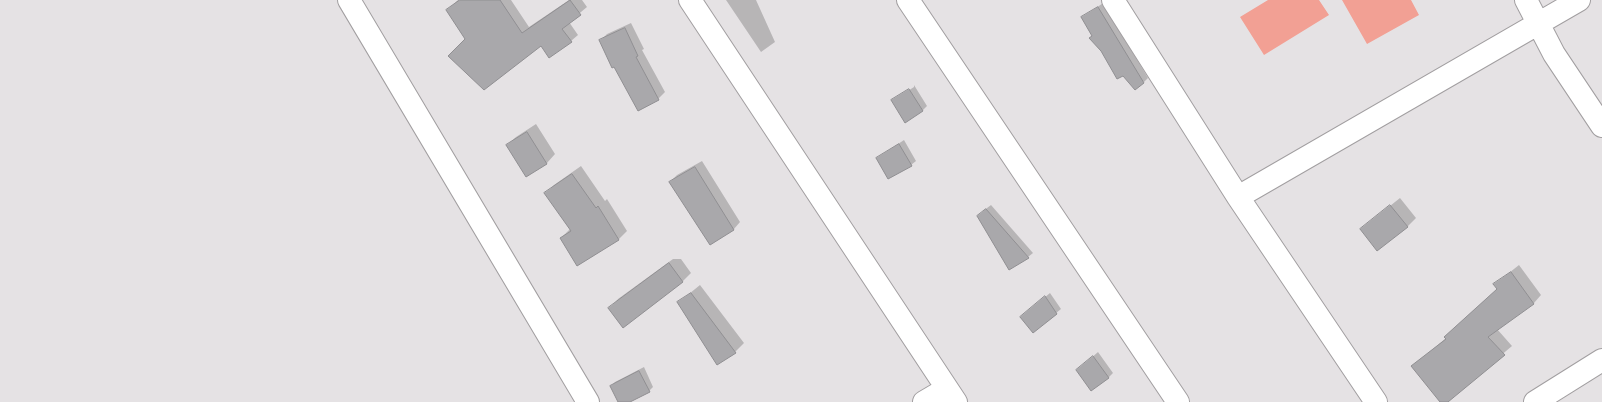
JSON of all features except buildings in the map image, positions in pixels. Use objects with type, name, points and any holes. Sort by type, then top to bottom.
[{"type":"street","points":[[350,0],[588,402]]},
{"type":"street","points":[[690,0],[951,395],[924,402]]},
{"type":"street","points":[[908,0],[1178,402]]},
{"type":"street","points":[[1113,0],[1238,197],[1376,402]]},
{"type":"street","points":[[1526,0],[1554,54],[1602,126]]},
{"type":"street","points":[[1238,197],[1579,0]]},
{"type":"street","points":[[1535,402],[1602,360]]},
{"type":"shaded area","points":[[1268,0],[1319,0],[1329,15],[1264,55],[1240,17]]},
{"type":"shaded area","points":[[1342,0],[1411,0],[1419,15],[1367,44]]}]
